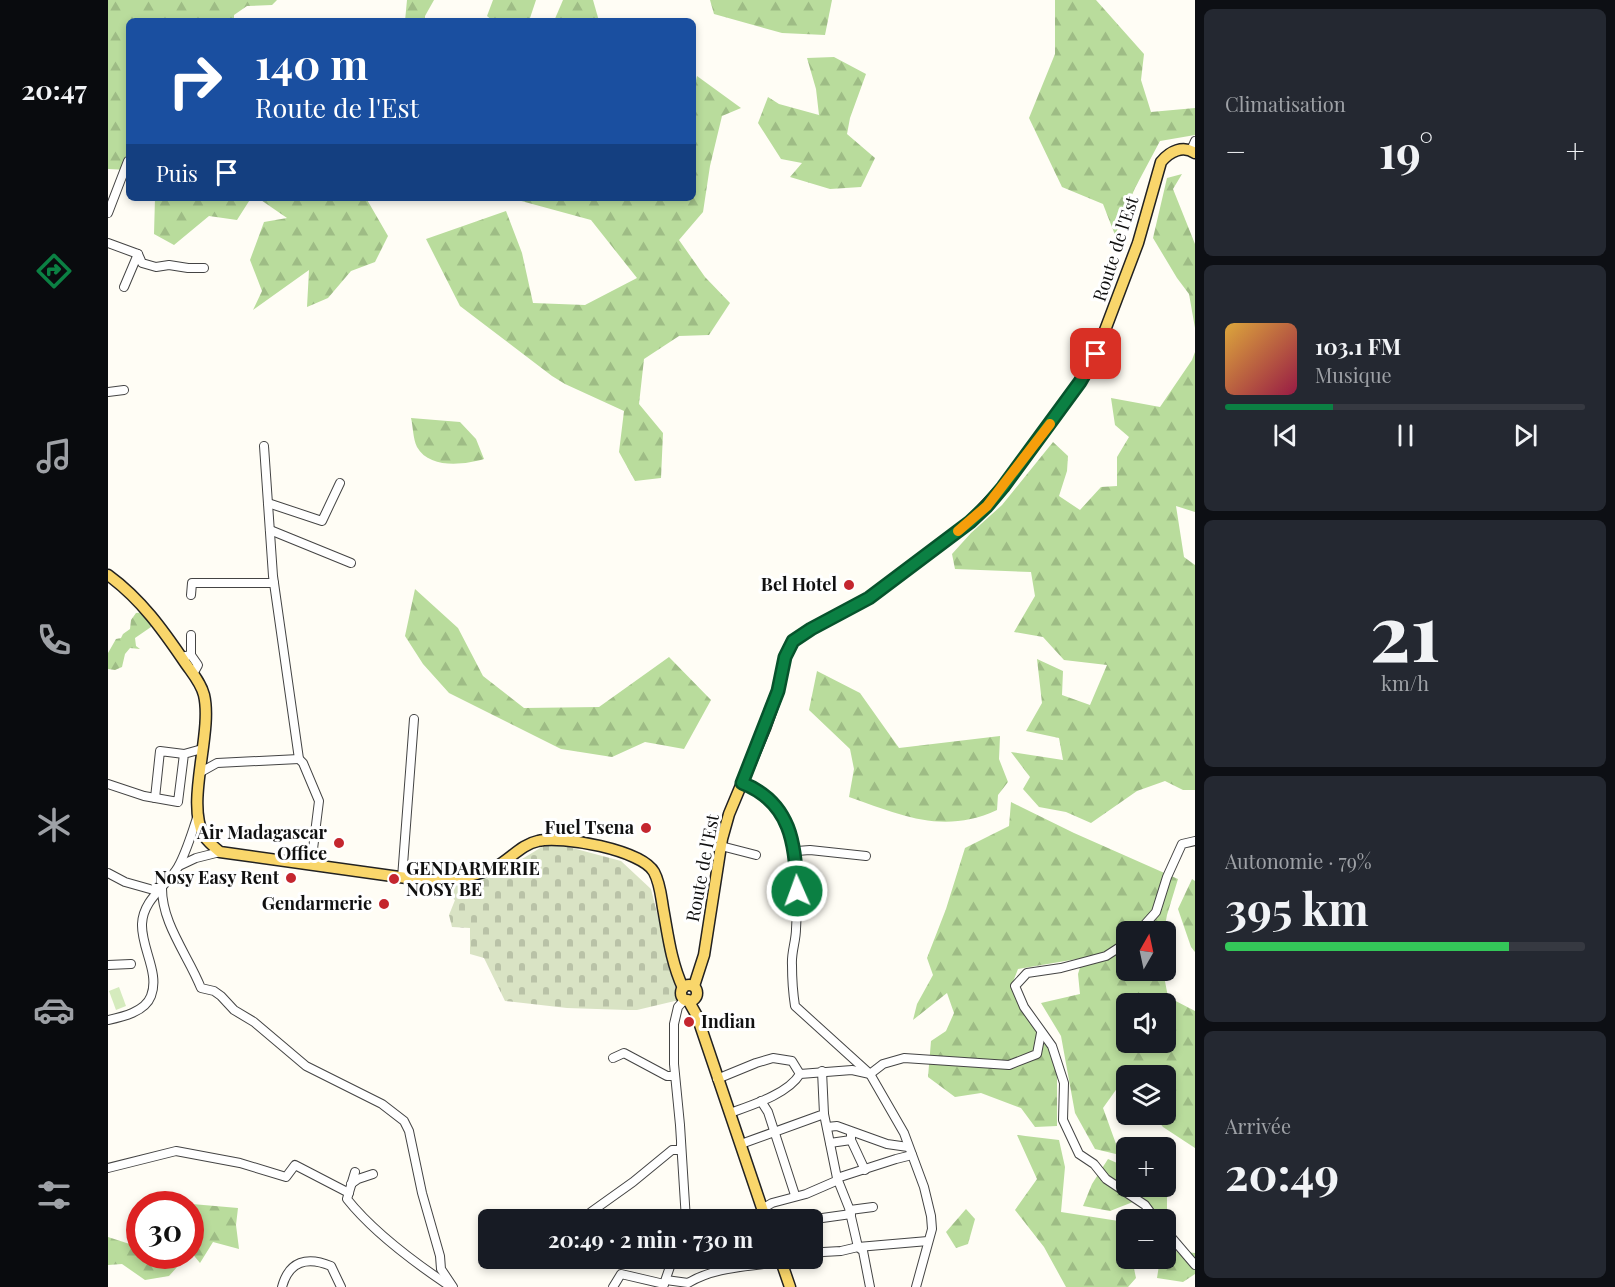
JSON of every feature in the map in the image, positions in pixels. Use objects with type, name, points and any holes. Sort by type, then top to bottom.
[{"type":"main road","name":"Route de l'Est","points":[[690,995],[704,955],[721,846],[729,814],[778,691],[785,657],[793,641],[869,598],[970,522],[1003,487],[1080,382],[1096,354],[1138,243],[1161,162],[1166,155],[1175,150],[1194,148]]},
{"type":"main road","points":[[108,575],[135,596],[154,618],[186,656],[199,683],[205,705],[198,815],[205,837],[220,852],[428,881],[484,872],[537,841],[565,839],[632,856],[653,870],[659,884],[678,976],[690,995],[762,1209]]},
{"type":"main road","points":[[784,1269],[790,1287]]},
{"type":"street","points":[[108,213],[126,166]]},
{"type":"street","points":[[108,243],[138,254],[142,263],[156,267],[169,265],[204,268]]},
{"type":"street","points":[[124,287],[138,254]]},
{"type":"street","points":[[108,392],[124,390]]},
{"type":"street","points":[[264,446],[274,583],[299,759],[303,763],[319,801],[311,865]]},
{"type":"street","points":[[268,503],[322,520],[340,483]]},
{"type":"street","points":[[270,530],[351,563]]},
{"type":"street","points":[[191,595],[192,583],[274,583]]},
{"type":"street","points":[[186,656],[191,635]]},
{"type":"street","points":[[402,878],[414,719]]},
{"type":"street","points":[[155,798],[160,751],[184,754],[202,749]]},
{"type":"street","points":[[108,784],[155,798],[178,802],[184,754]]},
{"type":"street","points":[[201,772],[217,763],[299,759]]},
{"type":"street","points":[[742,783],[752,786],[777,806],[779,814],[787,822],[796,863]]},
{"type":"street","points":[[108,1020],[139,1010],[151,997],[152,970],[142,924],[146,907],[179,866],[198,815]]},
{"type":"street","points":[[1148,921],[1156,912],[1167,877],[1182,844],[1195,840]]},
{"type":"street","points":[[721,846],[756,855]]},
{"type":"street","points":[[866,856],[797,850],[796,931],[792,965],[795,1006],[870,1074],[898,1122],[929,1204],[932,1229],[916,1287]]},
{"type":"street","points":[[179,866],[196,858],[220,852]]},
{"type":"street","points":[[108,873],[125,882],[160,888]]},
{"type":"street","points":[[160,888],[169,921],[201,988],[214,991],[221,996],[234,1010],[254,1022],[306,1066],[382,1104],[396,1113],[407,1125],[422,1193],[440,1256],[441,1269],[452,1287]]},
{"type":"street","points":[[1116,949],[1106,956],[1060,968],[1027,973],[1015,986],[1024,1006],[1052,1046],[1064,1083],[1063,1120],[1079,1154],[1094,1164],[1106,1179],[1148,1209]]},
{"type":"street","points":[[108,965],[131,964]]},
{"type":"street","name":"Route de l'Est","points":[[685,1209],[675,1076],[674,1024],[678,1007],[690,995]]},
{"type":"street","points":[[870,1074],[883,1064],[904,1058],[1009,1065],[1037,1054],[1041,1033]]},
{"type":"street","points":[[613,1058],[624,1053],[667,1076],[675,1076]]},
{"type":"street","points":[[717,1079],[773,1058],[792,1061],[800,1074]]},
{"type":"street","points":[[800,1074],[852,1070],[870,1074]]},
{"type":"street","points":[[822,1071],[824,1114],[837,1178],[850,1212],[858,1247],[863,1251],[870,1287]]},
{"type":"street","points":[[730,1113],[761,1101],[797,1080],[800,1074]]},
{"type":"street","points":[[761,1101],[768,1112],[795,1195]]},
{"type":"street","points":[[741,1144],[824,1114]]},
{"type":"street","points":[[827,1127],[837,1126],[851,1136],[908,1147]]},
{"type":"street","points":[[830,1143],[851,1136]]},
{"type":"street","points":[[851,1136],[865,1170]]},
{"type":"street","points":[[595,1209],[672,1150],[681,1150],[681,1139]]},
{"type":"street","points":[[108,1168],[176,1151],[240,1163],[286,1177],[295,1165],[350,1188]]},
{"type":"street","points":[[768,1209],[772,1203],[795,1195],[806,1194],[836,1181],[837,1178],[912,1155]]},
{"type":"street","points":[[355,1172],[347,1199],[425,1270],[452,1287]]},
{"type":"street","points":[[350,1188],[358,1179],[373,1174]]},
{"type":"street","points":[[823,1217],[873,1207]]},
{"type":"street","points":[[823,1252],[928,1241]]},
{"type":"street","points":[[1176,1243],[1195,1265]]},
{"type":"street","points":[[282,1287],[285,1274],[296,1265],[312,1260],[331,1266],[341,1287]]},
{"type":"street","points":[[664,1284],[669,1269]]},
{"type":"street","points":[[614,1287],[621,1274],[664,1284],[688,1283],[698,1277],[728,1269]]},
{"type":"green space","points":[[108,0],[277,0],[272,5],[247,6],[234,15],[234,18],[126,18],[126,170],[108,169]]},
{"type":"green space","points":[[407,0],[434,0],[425,18],[405,18]]},
{"type":"green space","points":[[493,0],[536,0],[530,18],[489,18],[487,16]]},
{"type":"green space","points":[[563,0],[593,0],[598,18],[555,18]]},
{"type":"green space","points":[[710,0],[832,0],[825,35],[782,33],[714,14]]},
{"type":"green space","points":[[1055,0],[1096,0],[1144,54],[1141,80],[1151,112],[1195,108],[1195,135],[1160,141],[1135,188],[1115,235],[1103,204],[1062,187],[1029,118],[1055,54]]},
{"type":"green space","points":[[834,57],[866,74],[850,118],[847,134],[875,158],[861,187],[830,189],[790,177],[802,163],[781,159],[758,123],[768,97],[779,104],[819,115],[816,89],[807,58]]},
{"type":"green space","points":[[697,76],[741,108],[722,116],[710,166],[703,212],[679,240],[705,277],[730,303],[709,335],[679,336],[644,359],[639,404],[663,433],[661,478],[635,481],[619,452],[624,411],[552,376],[460,306],[426,239],[506,211],[522,253],[533,303],[585,305],[637,278],[591,220],[521,201],[696,201]]},
{"type":"green space","points":[[1182,174],[1173,189],[1195,244],[1195,328],[1189,294],[1153,238],[1167,178]]},
{"type":"green space","points":[[155,201],[249,201],[237,220],[209,216],[174,245],[154,234]]},
{"type":"green space","points":[[262,201],[368,201],[388,236],[375,262],[351,271],[328,298],[307,307],[309,270],[253,310],[262,291],[250,260],[264,222],[287,218]]},
{"type":"green space","points":[[1195,352],[1195,512],[1176,506],[1184,557],[1195,565],[1195,790],[1183,790],[1165,781],[1137,791],[1091,823],[1066,812],[1039,807],[1023,789],[1030,777],[1011,752],[1063,760],[1059,738],[1026,731],[1042,703],[1037,659],[1063,671],[1062,695],[1090,705],[1107,665],[1064,660],[1043,637],[1014,632],[1035,596],[1031,572],[955,569],[952,554],[1002,505],[1053,442],[1068,456],[1067,471],[1059,496],[1080,510],[1101,487],[1117,486],[1117,457],[1129,437],[1115,425],[1111,398],[1160,407]]},
{"type":"green space","points":[[411,418],[460,422],[476,439],[484,459],[448,464],[430,459],[417,447]]},
{"type":"green space","points":[[415,589],[458,628],[483,676],[524,708],[599,707],[669,657],[711,700],[684,749],[645,742],[612,757],[561,749],[449,693],[423,664],[405,636]]},
{"type":"green space","points":[[145,612],[149,615],[151,627],[135,638],[136,646],[140,649],[130,648],[125,654],[122,667],[115,670],[108,669],[108,653],[116,639],[121,638],[130,629],[131,620],[136,613]]},
{"type":"green space","points":[[817,671],[860,693],[899,748],[1000,736],[999,759],[1008,782],[998,795],[997,810],[958,821],[940,822],[904,816],[849,797],[854,769],[850,749],[809,710]]},
{"type":"green space","points":[[1011,802],[1178,879],[1166,921],[1116,921],[1116,981],[1165,981],[1167,993],[1116,993],[1116,1053],[1176,1053],[1176,1001],[1195,1011],[1195,1148],[1161,1125],[1176,1125],[1176,1065],[1116,1065],[1116,1090],[1103,1108],[1116,1144],[1116,1154],[1095,1149],[1075,1113],[1061,1036],[1041,1003],[1080,994],[1078,974],[1083,958],[1018,969],[1011,987],[1020,1007],[1057,1062],[1057,1126],[1035,1127],[1021,1108],[981,1093],[955,1097],[928,1077],[931,1041],[946,1031],[954,1013],[947,993],[913,1020],[917,1004],[933,975],[927,958],[946,909],[965,848],[1009,826]]},
{"type":"green space","points":[[550,842],[621,861],[651,889],[679,1000],[637,1010],[567,1008],[505,1001],[484,958],[470,954],[470,928],[452,927],[449,915],[455,900],[451,897],[450,880],[472,879],[502,871]]},
{"type":"green space","points":[[1192,879],[1195,881],[1195,952],[1191,947],[1178,909]]},
{"type":"green space","points":[[119,987],[126,1006],[116,1010],[109,991]]},
{"type":"green space","points":[[1017,1135],[1059,1140],[1065,1167],[1061,1212],[1116,1221],[1116,1269],[1134,1269],[1136,1278],[1128,1287],[1066,1287],[1044,1247],[1015,1210],[1037,1179]]},
{"type":"green space","points":[[1108,1159],[1116,1163],[1116,1197],[1167,1197],[1167,1209],[1153,1209],[1138,1200],[1110,1211],[1083,1206],[1092,1184]]},
{"type":"green space","points":[[204,1205],[238,1208],[236,1225],[239,1249],[213,1242],[204,1257]]},
{"type":"green space","points":[[966,1209],[975,1219],[968,1244],[956,1248],[946,1232]]},
{"type":"green space","points":[[108,1237],[126,1243],[126,1267],[122,1264],[108,1265]]},
{"type":"green space","points":[[1176,1251],[1195,1253],[1195,1274],[1183,1282],[1157,1278],[1158,1269],[1176,1269]]},
{"type":"green space","points":[[129,1269],[175,1269],[169,1276],[145,1280]]},
{"type":"slow traffic","points":[[958,531],[987,506],[1050,424]]},
{"type":"place","name":"Bel Hotel","points":[[849,585]]},
{"type":"place","name":"Fuel Tsena","points":[[646,828]]},
{"type":"place","name":"Air Madagascar Office","points":[[339,843]]},
{"type":"place","name":"Nosy Easy Rent","points":[[291,878]]},
{"type":"place","name":"GENDARMERIE NOSY BE","points":[[394,879]]},
{"type":"place","name":"Gendarmerie","points":[[384,904]]},
{"type":"place","name":"Indian","points":[[689,1022]]},
{"type":"route","points":[[797,891],[795,851],[787,822],[779,814],[777,806],[752,786],[742,783],[765,728],[778,691],[785,657],[793,641],[869,598],[970,522],[987,506],[1080,382],[1096,354]]}]
